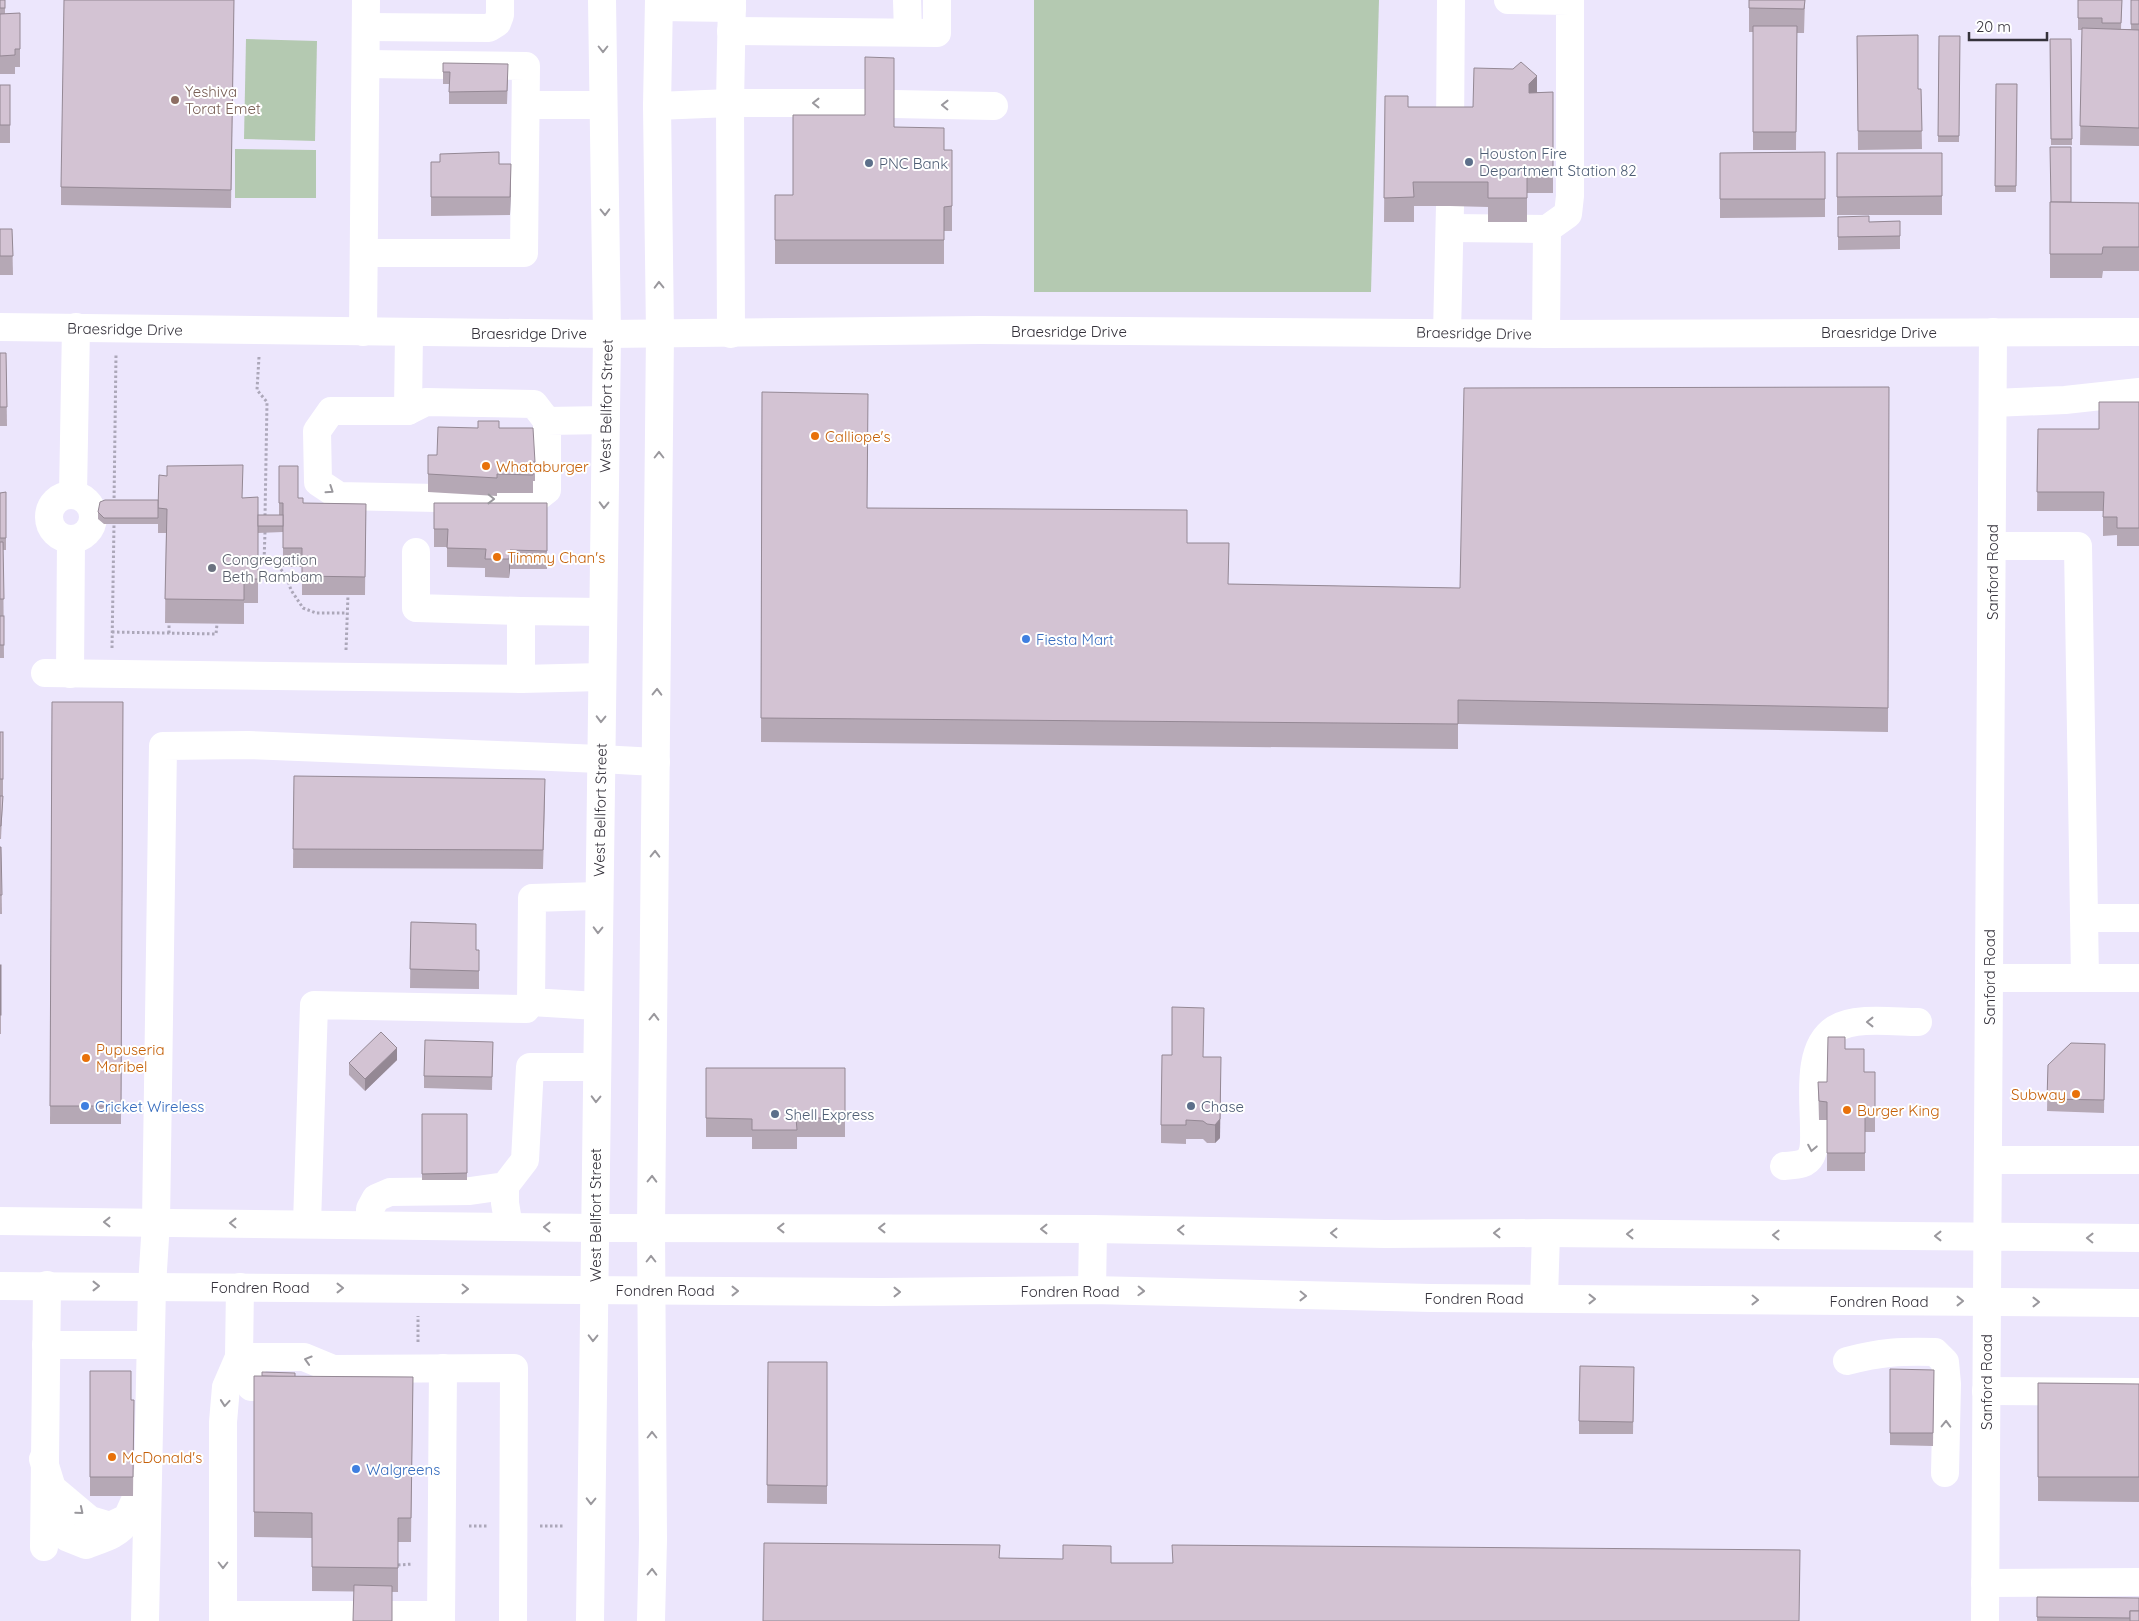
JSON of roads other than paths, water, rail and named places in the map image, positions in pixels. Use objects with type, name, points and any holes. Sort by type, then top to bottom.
[{"type":"main road","points":[[363,332],[366,0]]},
{"type":"main road","points":[[367,27],[489,28],[497,23],[500,15],[500,0]]},
{"type":"main road","name":"West Bellfort Street","points":[[590,1621],[598,896],[607,334],[602,0]]},
{"type":"main road","points":[[908,0],[908,32]]},
{"type":"main road","points":[[650,1621],[653,1540],[651,1228],[660,333],[657,106],[659,4],[908,32],[936,33],[937,0]]},
{"type":"main road","points":[[1450,131],[1451,0]]},
{"type":"main road","points":[[1447,333],[1450,217],[1547,229],[1568,214],[1570,196],[1570,2],[1508,0]]},
{"type":"main road","points":[[731,334],[730,103],[732,13]]},
{"type":"main road","points":[[364,253],[524,253],[526,105],[526,66],[366,64]]},
{"type":"main road","points":[[657,106],[730,103],[865,103]]},
{"type":"main road","points":[[894,104],[994,106]]},
{"type":"main road","points":[[526,105],[603,105]]},
{"type":"main road","points":[[1546,334],[1547,229]]},
{"type":"main road","name":"Braesridge Drive","points":[[0,327],[607,334],[980,330],[1546,334],[2139,332]]},
{"type":"main road","points":[[76,327],[73,494],[59,498],[50,509],[49,516],[49,523],[57,535],[71,540],[58,673],[521,679],[602,677]]},
{"type":"main road","points":[[408,411],[409,332]]},
{"type":"main road","name":"Sanford Road","points":[[1985,1621],[1993,332]]},
{"type":"main road","points":[[1993,402],[2066,400],[2139,392]]},
{"type":"main road","points":[[426,402],[534,404],[547,421],[547,490],[534,500],[339,496],[318,482],[317,431],[331,411],[408,411],[426,402]]},
{"type":"main road","points":[[547,421],[606,420]]},
{"type":"main road","points":[[1992,546],[2078,546],[2085,978]]},
{"type":"main road","points":[[416,552],[416,608],[603,612]]},
{"type":"main road","points":[[521,611],[521,679]]},
{"type":"main road","points":[[43,1459],[52,1488],[90,1520],[110,1526],[128,1518],[136,1498],[144,1345],[152,1286],[156,1222],[163,746],[248,746],[656,762]]},
{"type":"main road","points":[[307,1224],[314,1005],[526,1009],[531,1002],[532,898],[598,896]]},
{"type":"main road","points":[[2084,918],[2139,918]]},
{"type":"main road","points":[[1989,978],[2139,978]]},
{"type":"main road","points":[[531,1002],[597,1006]]},
{"type":"main road","points":[[1784,1166],[1801,1165],[1812,1156],[1814,1138],[1814,1059],[1823,1040],[1836,1029],[1852,1022],[1918,1022]]},
{"type":"main road","points":[[509,1227],[504,1203],[505,1186],[526,1160],[530,1067],[596,1067]]},
{"type":"main road","points":[[1988,1160],[2139,1160]]},
{"type":"main road","points":[[370,1225],[370,1209],[376,1198],[390,1192],[470,1191],[505,1186]]},
{"type":"main road","points":[[0,1221],[595,1228],[1093,1229],[1385,1234],[1546,1233],[2139,1238]]},
{"type":"main road","points":[[1092,1290],[1093,1229]]},
{"type":"main road","points":[[1544,1298],[1546,1233]]},
{"type":"main road","name":"Fondren Road","points":[[0,1286],[882,1292],[1092,1290],[1280,1296],[2139,1303]]},
{"type":"main road","points":[[44,1547],[43,1459],[47,1286]]},
{"type":"main road","points":[[240,1287],[245,1357],[251,1387],[262,1387]]},
{"type":"main road","points":[[46,1345],[144,1345]]},
{"type":"main road","points":[[144,1345],[145,1621]]},
{"type":"main road","points":[[1848,1361],[1877,1353],[1899,1351],[1935,1352],[1945,1362],[1947,1384],[1945,1473]]},
{"type":"main road","points":[[245,1357],[304,1357],[333,1369],[514,1368],[513,1621]]},
{"type":"main road","points":[[245,1357],[226,1387],[223,1422],[223,1618],[353,1615]]},
{"type":"main road","points":[[392,1615],[441,1618],[443,1368]]},
{"type":"main road","points":[[313,1387],[340,1386],[376,1369]]},
{"type":"main road","points":[[1986,1391],[2139,1392]]},
{"type":"main road","points":[[1985,1583],[2139,1582]]},
{"type":"place","name":"Yeshiva Torat Emet","points":[[175,100]]},
{"type":"place","name":"Houston Fire Department Station 82","points":[[1469,162]]},
{"type":"place","name":"PNC Bank","points":[[869,163]]},
{"type":"place","name":"Calliope's","points":[[815,436]]},
{"type":"place","name":"Whataburger","points":[[486,466]]},
{"type":"place","name":"Timmy Chan's","points":[[497,557]]},
{"type":"place","name":"Congregation Beth Rambam","points":[[212,568]]},
{"type":"place","name":"Fiesta Mart","points":[[1026,639]]},
{"type":"place","name":"Pupuseria Maribel","points":[[86,1058]]},
{"type":"place","name":"Subway","points":[[2076,1094]]},
{"type":"place","name":"Cricket Wireless","points":[[85,1106]]},
{"type":"place","name":"Chase","points":[[1191,1106]]},
{"type":"place","name":"Burger King","points":[[1847,1110]]},
{"type":"place","name":"Shell Express","points":[[775,1114]]},
{"type":"place","name":"McDonald's","points":[[112,1457]]},
{"type":"place","name":"Walgreens","points":[[356,1469]]}]
